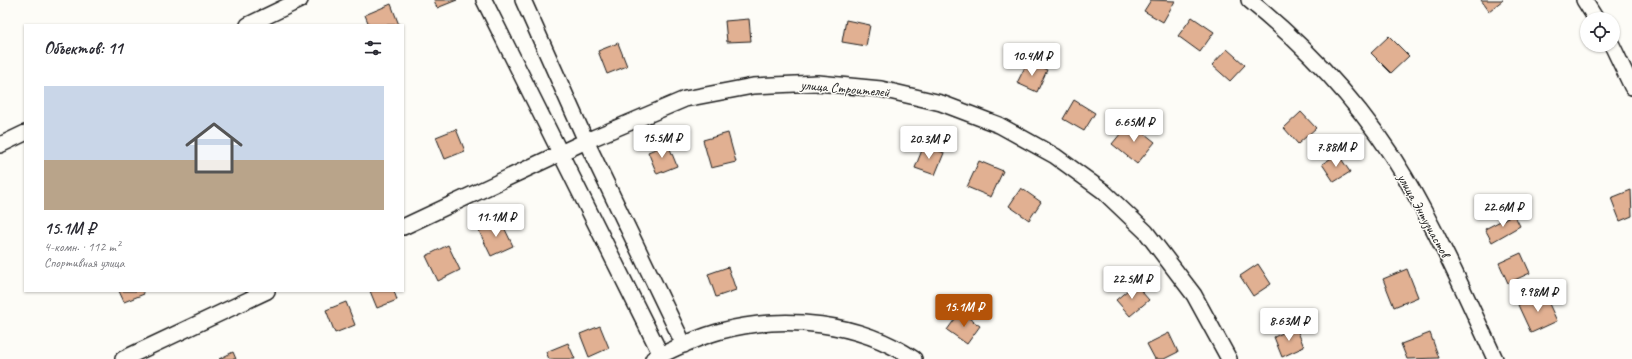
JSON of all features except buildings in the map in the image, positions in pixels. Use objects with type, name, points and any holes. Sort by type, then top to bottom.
[{"type":"street","points":[[250,24],[300,0]]},
{"type":"street","points":[[484,0],[561,152],[657,357],[720,331],[755,324],[807,322],[857,332],[901,350],[914,359]]},
{"type":"street","points":[[523,0],[586,141],[684,345]]},
{"type":"street","name":"улица Энтузиастов","points":[[1249,0],[1268,15],[1307,53],[1332,80],[1371,127],[1404,176],[1448,257],[1495,359]]},
{"type":"street","points":[[1584,0],[1592,12]]},
{"type":"street","points":[[1615,52],[1632,86]]},
{"type":"street","name":"улица Строителей","points":[[404,227],[561,152],[685,99],[753,86],[826,84],[881,89],[941,103],[999,125],[1055,156],[1103,191],[1146,232],[1194,295],[1229,359]]},
{"type":"street","points":[[0,145],[24,133]]},
{"type":"street","points":[[123,359],[265,292]]}]
